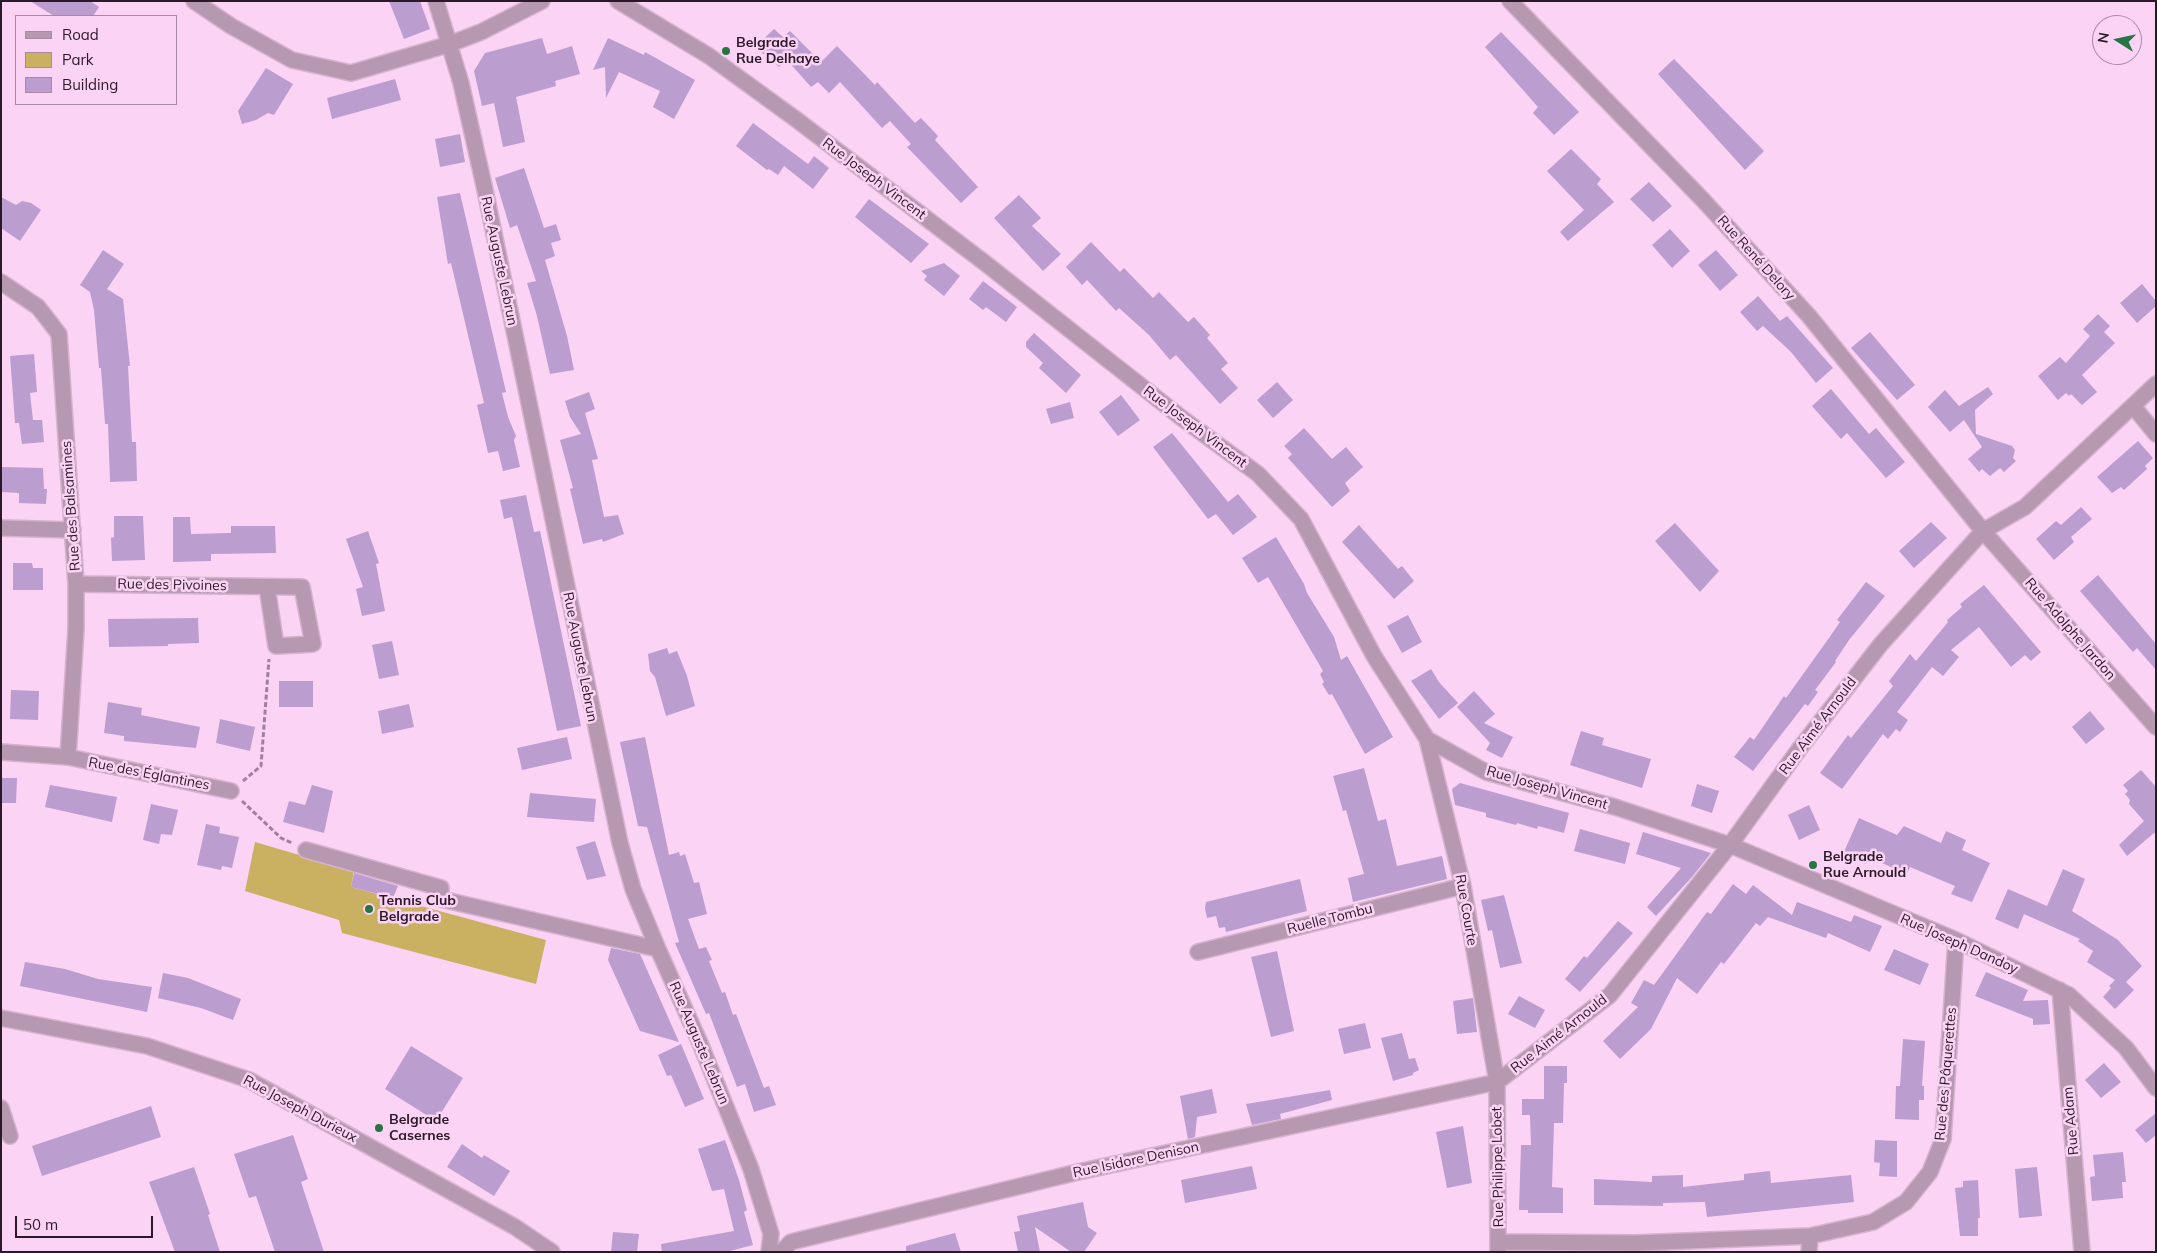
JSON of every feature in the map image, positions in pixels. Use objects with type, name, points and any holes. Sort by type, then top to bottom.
[{"type":"street","points":[[194,1],[231,26],[292,60],[352,73],[450,44],[481,32],[542,1]]},
{"type":"street","name":"Rue Auguste Lebrun","points":[[436,1],[461,83],[485,190],[620,844],[633,889],[700,1043],[751,1169],[771,1234],[769,1252]]},
{"type":"street","name":"Rue Joseph Vincent","points":[[618,1],[709,56],[789,115],[985,263],[1183,419],[1258,474],[1301,520],[1374,656],[1427,739],[1486,772],[1616,807],[1730,846]]},
{"type":"street","name":"Rue René Delory","points":[[1510,1],[1703,200],[1809,316],[1983,531]]},
{"type":"street","name":"Rue des Balsamines","points":[[1,282],[38,307],[59,334],[76,584],[76,629],[68,758]]},
{"type":"street","name":"Rue Aimé Arnould","points":[[1497,1082],[1610,995],[1730,846],[1800,748],[1882,644],[1983,531],[2025,507],[2156,384]]},
{"type":"street","points":[[2133,406],[2156,434]]},
{"type":"street","points":[[1,528],[73,530]]},
{"type":"street","name":"Rue Adolphe Jardon","points":[[1983,531],[2156,727]]},
{"type":"street","name":"Rue des Pivoines","points":[[76,584],[302,588],[313,644],[276,646]]},
{"type":"street","points":[[267,587],[276,646]]},
{"type":"street","name":"Rue Courte","points":[[1427,739],[1463,886],[1497,1082]]},
{"type":"street","name":"Rue des Églantines","points":[[1,752],[68,758],[231,791]]},
{"type":"street","name":"Rue Joseph Dandoy","points":[[1730,846],[1956,940],[2070,995],[2126,1048],[2156,1088]]},
{"type":"street","points":[[306,850],[441,888],[441,899],[658,949]]},
{"type":"street","name":"Ruelle Tombu","points":[[1198,952],[1463,886]]},
{"type":"street","name":"Rue des Pâquerettes","points":[[1498,1247],[1810,1236],[1873,1222],[1906,1202],[1930,1172],[1943,1139],[1956,940]]},
{"type":"street","name":"Rue Adam","points":[[2060,990],[2082,1252]]},
{"type":"street","name":"Rue Joseph Durieux","points":[[1,1018],[147,1046],[249,1080],[498,1218],[549,1251]]},
{"type":"street","name":"Rue Philippe Lobet","points":[[1497,1082],[1498,1247]]},
{"type":"street","name":"Rue Isidore Denison","points":[[781,1252],[790,1242],[1078,1172],[1497,1082]]},
{"type":"street","points":[[1,1108],[10,1136]]},
{"type":"street","points":[[1810,1236],[1810,1252]]},
{"type":"path","points":[[276,646],[268,661],[261,766],[231,791],[281,838],[306,850]]},
{"type":"green space","name":"Tennis Club Belgrade","points":[[255,842],[354,871],[351,887],[546,940],[536,984],[342,933],[339,920],[245,891]]},
{"type":"building","points":[[30,1],[90,1],[99,7],[94,15],[52,15]]},
{"type":"building","points":[[389,1],[420,1],[430,29],[404,39]]},
{"type":"building","points":[[774,29],[783,37],[790,31],[821,62],[837,46],[875,85],[877,82],[915,123],[921,118],[938,136],[935,140],[978,187],[961,203],[907,147],[911,144],[890,121],[882,128],[840,82],[829,93],[818,82],[811,87],[787,60],[779,67],[755,47]]},
{"type":"building","points":[[1501,32],[1579,112],[1554,135],[1533,113],[1538,107],[1485,47]]},
{"type":"building","points":[[542,38],[547,54],[572,46],[580,74],[555,81],[556,86],[516,97],[525,142],[503,147],[494,103],[482,106],[474,71],[485,53]]},
{"type":"building","points":[[608,38],[644,55],[645,52],[695,80],[674,119],[653,107],[660,91],[619,72],[606,98],[605,67],[593,70]]},
{"type":"building","points":[[1674,59],[1764,151],[1745,170],[1658,74]]},
{"type":"building","points":[[266,68],[293,84],[274,115],[268,113],[256,120],[242,124],[238,111]]},
{"type":"building","points":[[395,79],[401,100],[332,119],[327,98]]},
{"type":"building","points":[[753,123],[808,164],[814,156],[829,168],[813,189],[784,166],[778,175],[769,169],[767,170],[736,146]]},
{"type":"building","points":[[460,134],[465,162],[440,167],[435,139]]},
{"type":"building","points":[[1571,149],[1601,179],[1597,184],[1614,202],[1568,241],[1560,232],[1584,210],[1547,171]]},
{"type":"building","points":[[524,168],[544,228],[556,224],[561,240],[551,243],[555,256],[545,260],[567,336],[574,370],[550,374],[537,316],[527,283],[536,281],[517,225],[510,228],[495,178]]},
{"type":"building","points":[[1649,182],[1672,206],[1653,222],[1630,199]]},
{"type":"building","points":[[460,193],[506,392],[502,393],[508,417],[516,436],[514,440],[520,467],[503,471],[498,451],[488,453],[477,405],[484,403],[451,263],[448,264],[437,197]]},
{"type":"building","points":[[1019,195],[1041,218],[1032,226],[1061,254],[1043,271],[994,218]]},
{"type":"building","points":[[1,197],[16,205],[22,201],[31,203],[41,210],[20,241],[1,228]]},
{"type":"building","points":[[869,199],[929,244],[911,263],[855,217]]},
{"type":"building","points":[[1670,229],[1690,251],[1672,268],[1652,245]]},
{"type":"building","points":[[1091,242],[1120,272],[1124,268],[1153,298],[1159,292],[1188,322],[1194,317],[1210,335],[1207,338],[1228,363],[1221,369],[1238,388],[1220,404],[1176,355],[1170,360],[1149,335],[1119,308],[1116,311],[1087,280],[1082,285],[1066,267]]},
{"type":"building","points":[[103,250],[124,264],[107,289],[123,299],[130,366],[128,366],[132,442],[136,442],[137,481],[110,482],[108,424],[105,424],[94,310],[90,292],[80,285]]},
{"type":"building","points":[[1716,250],[1738,275],[1720,291],[1698,265]]},
{"type":"building","points":[[944,263],[960,276],[944,296],[924,280],[927,276],[921,271]]},
{"type":"building","points":[[983,281],[1017,307],[1006,322],[986,307],[983,310],[969,299]]},
{"type":"building","points":[[2142,284],[2156,301],[2156,306],[2137,323],[2120,303]]},
{"type":"building","points":[[1758,296],[1780,321],[1787,316],[1833,368],[1816,383],[1791,352],[1763,326],[1757,331],[1740,312]]},
{"type":"building","points":[[2098,314],[2110,326],[2104,332],[2115,343],[2082,375],[2097,392],[2082,405],[2071,394],[2069,396],[2066,393],[2058,400],[2038,376],[2060,357],[2066,363],[2090,336],[2083,329]]},
{"type":"building","points":[[1870,332],[1915,385],[1897,400],[1851,348]]},
{"type":"building","points":[[1034,333],[1081,375],[1066,393],[1039,368],[1043,363],[1026,347],[1026,342]]},
{"type":"building","points":[[34,354],[37,392],[30,393],[33,420],[42,420],[44,442],[22,444],[19,423],[15,423],[10,356]]},
{"type":"building","points":[[1277,382],[1293,400],[1273,418],[1257,400]]},
{"type":"building","points":[[1988,387],[1993,394],[1975,410],[1976,434],[2012,446],[2015,450],[2013,458],[2016,461],[2004,472],[2000,468],[1990,476],[1982,469],[1979,472],[1968,459],[1982,447],[1964,420],[1950,432],[1928,407],[1945,390],[1959,406]]},
{"type":"building","points":[[1831,389],[1869,434],[1876,428],[1905,462],[1886,478],[1847,433],[1841,439],[1812,406]]},
{"type":"building","points":[[589,392],[595,409],[585,413],[598,459],[592,460],[604,517],[618,515],[624,534],[603,542],[602,539],[583,544],[570,489],[573,488],[560,440],[581,434],[570,417],[565,401]]},
{"type":"building","points":[[1121,395],[1140,420],[1118,436],[1099,412]]},
{"type":"building","points":[[1070,402],[1074,418],[1051,424],[1046,409]]},
{"type":"building","points":[[1304,428],[1332,459],[1346,447],[1363,467],[1345,483],[1350,491],[1332,507],[1288,458],[1292,454],[1284,446]]},
{"type":"building","points":[[1172,433],[1228,502],[1238,494],[1257,517],[1233,535],[1216,514],[1208,519],[1153,447]]},
{"type":"building","points":[[2138,441],[2153,458],[2145,466],[2147,469],[2124,490],[2121,487],[2112,493],[2097,477]]},
{"type":"building","points":[[2,467],[43,468],[44,489],[47,489],[46,504],[19,503],[19,493],[1,492]]},
{"type":"building","points":[[526,495],[534,532],[540,531],[581,726],[557,731],[512,517],[504,519],[500,500]]},
{"type":"building","points":[[2081,507],[2092,519],[2071,537],[2074,542],[2054,560],[2036,539],[2056,521],[2061,525]]},
{"type":"building","points":[[114,516],[143,516],[145,560],[112,561],[111,538],[114,537]]},
{"type":"building","points":[[173,517],[190,517],[191,534],[231,533],[231,526],[275,526],[276,553],[211,554],[211,561],[173,562]]},
{"type":"building","points":[[1931,522],[1947,538],[1914,568],[1899,551]]},
{"type":"building","points":[[1675,523],[1719,571],[1700,592],[1655,541]]},
{"type":"building","points":[[1359,525],[1398,569],[1402,566],[1414,581],[1394,599],[1342,542]]},
{"type":"building","points":[[368,531],[379,563],[376,564],[385,611],[362,616],[356,589],[363,587],[346,539]]},
{"type":"building","points":[[1276,537],[1334,637],[1341,660],[1347,656],[1393,737],[1365,754],[1332,694],[1329,695],[1322,684],[1324,682],[1320,674],[1323,671],[1268,577],[1258,583],[1242,558]]},
{"type":"building","points":[[13,563],[32,563],[33,568],[43,568],[43,590],[13,590]]},
{"type":"building","points":[[2098,575],[2156,644],[2156,670],[2137,648],[2133,652],[2080,591]]},
{"type":"building","points":[[1866,582],[1885,596],[1849,640],[1836,662],[1815,690],[1818,692],[1808,706],[1805,704],[1753,771],[1734,757],[1750,737],[1754,740],[1784,696],[1786,698],[1840,622],[1837,620]]},
{"type":"building","points":[[1984,585],[2041,652],[2031,661],[2025,655],[2011,667],[1979,627],[1951,650],[1959,657],[1943,676],[1932,667],[1897,712],[1908,720],[1900,732],[1896,729],[1888,739],[1883,734],[1842,789],[1820,773],[1848,735],[1851,738],[1893,686],[1889,681],[1910,654],[1916,661],[1948,622],[1947,620],[1962,607],[1960,604]]},
{"type":"building","points":[[1408,615],[1422,642],[1402,653],[1387,626]]},
{"type":"building","points":[[198,618],[199,643],[168,644],[168,646],[109,647],[108,619]]},
{"type":"building","points":[[392,641],[399,675],[379,679],[372,645]]},
{"type":"building","points":[[667,648],[669,654],[677,651],[687,676],[695,706],[666,716],[655,677],[650,671],[648,654]]},
{"type":"building","points":[[1431,669],[1439,682],[1458,703],[1439,719],[1411,681]]},
{"type":"building","points":[[279,681],[313,681],[313,707],[279,707]]},
{"type":"building","points":[[11,690],[39,691],[38,720],[10,719]]},
{"type":"building","points":[[1474,691],[1495,714],[1484,723],[1513,737],[1502,758],[1486,750],[1490,743],[1457,707]]},
{"type":"building","points":[[108,702],[142,708],[141,715],[200,727],[196,748],[124,741],[124,736],[104,733]]},
{"type":"building","points":[[409,704],[414,727],[382,734],[378,711]]},
{"type":"building","points":[[2090,711],[2105,729],[2086,744],[2072,727]]},
{"type":"building","points":[[220,719],[255,727],[250,751],[216,743]]},
{"type":"building","points":[[1581,731],[1604,738],[1602,745],[1651,759],[1642,788],[1570,765]]},
{"type":"building","points":[[567,737],[572,759],[522,770],[517,748]]},
{"type":"building","points":[[645,737],[669,855],[679,852],[680,856],[685,854],[694,883],[699,882],[707,914],[688,919],[699,949],[706,947],[712,960],[709,961],[722,993],[725,992],[733,1015],[736,1014],[764,1088],[769,1086],[776,1105],[754,1112],[745,1084],[737,1087],[709,1013],[706,1014],[675,943],[679,942],[647,827],[638,826],[620,742]]},
{"type":"building","points":[[1364,768],[1378,821],[1386,819],[1397,866],[1442,856],[1447,879],[1353,902],[1348,878],[1364,874],[1346,810],[1343,811],[1333,776]]},
{"type":"building","points":[[2141,770],[2156,787],[2156,834],[2154,833],[2127,856],[2119,845],[2144,821],[2129,804],[2130,800],[2125,794],[2128,791],[2123,785]]},
{"type":"building","points":[[1,778],[17,778],[16,803],[1,803]]},
{"type":"building","points":[[1460,783],[1569,813],[1564,833],[1538,826],[1537,829],[1517,823],[1516,825],[1486,817],[1486,813],[1455,805],[1452,789]]},
{"type":"building","points":[[1697,784],[1719,791],[1712,813],[1691,806]]},
{"type":"building","points":[[50,785],[117,797],[112,822],[45,807]]},
{"type":"building","points":[[312,785],[333,791],[324,833],[283,822],[289,801],[305,805]]},
{"type":"building","points":[[530,793],[596,799],[594,822],[527,817]]},
{"type":"building","points":[[151,804],[178,810],[172,835],[161,834],[159,844],[143,840]]},
{"type":"building","points":[[1809,805],[1820,830],[1799,840],[1788,815]]},
{"type":"building","points":[[1859,818],[1897,835],[1904,826],[1941,843],[1946,831],[1966,840],[1962,850],[1990,863],[1972,902],[1951,894],[1955,886],[1910,867],[1907,874],[1868,857],[1865,864],[1843,854]]},
{"type":"building","points":[[206,824],[220,827],[219,833],[239,837],[232,868],[222,866],[221,870],[197,865]]},
{"type":"building","points":[[1580,829],[1630,843],[1625,864],[1574,851]]},
{"type":"building","points":[[1643,832],[1711,853],[1656,916],[1647,907],[1681,868],[1636,854]]},
{"type":"building","points":[[595,841],[606,876],[587,880],[576,847]]},
{"type":"building","points":[[2063,869],[2085,879],[2072,911],[2118,940],[2142,966],[2126,982],[2134,990],[2115,1009],[2103,997],[2115,980],[2087,962],[2093,951],[2078,941],[2080,939],[2024,914],[2018,929],[1995,919],[2008,889],[2047,906]]},
{"type":"building","name":"Tennis Club Belgrade","points":[[354,873],[398,886],[393,898],[351,887]]},
{"type":"building","points":[[1300,879],[1307,911],[1226,932],[1225,927],[1219,928],[1216,916],[1207,918],[1206,902]]},
{"type":"building","points":[[1733,884],[1746,894],[1753,885],[1792,915],[1797,902],[1851,922],[1854,915],[1882,926],[1870,952],[1828,933],[1826,938],[1768,917],[1760,926],[1756,923],[1724,964],[1721,962],[1697,994],[1677,978],[1651,1029],[1620,1059],[1603,1041],[1638,1007],[1631,1003],[1644,980],[1654,985],[1707,912],[1711,914]]},
{"type":"building","points":[[1504,895],[1522,963],[1500,968],[1492,930],[1488,931],[1481,900]]},
{"type":"building","points":[[1618,921],[1633,933],[1580,992],[1565,979],[1584,956],[1587,958]]},
{"type":"building","points":[[611,948],[640,954],[679,1042],[640,1031],[608,960]]},
{"type":"building","points":[[1894,949],[1929,964],[1920,985],[1884,970]]},
{"type":"building","points":[[1277,951],[1294,1031],[1271,1037],[1251,957]]},
{"type":"building","points":[[25,962],[65,969],[98,979],[152,987],[147,1012],[20,986]]},
{"type":"building","points":[[1986,972],[2028,990],[2023,1001],[2048,1000],[2050,1024],[2033,1025],[2033,1019],[1975,996]]},
{"type":"building","points":[[163,973],[188,978],[241,999],[233,1020],[201,1008],[158,998]]},
{"type":"building","points":[[1519,996],[1545,1010],[1535,1028],[1508,1014]]},
{"type":"building","points":[[1473,998],[1477,1032],[1457,1034],[1453,1001]]},
{"type":"building","points":[[1365,1023],[1371,1048],[1344,1054],[1338,1029]]},
{"type":"building","points":[[1402,1033],[1409,1059],[1415,1058],[1419,1070],[1413,1073],[1413,1075],[1393,1081],[1381,1038]]},
{"type":"building","points":[[1903,1039],[1925,1041],[1922,1086],[1924,1086],[1924,1100],[1919,1100],[1919,1120],[1895,1119],[1896,1086],[1900,1086]]},
{"type":"building","points":[[681,1044],[704,1099],[685,1107],[671,1075],[667,1076],[658,1055]]},
{"type":"building","points":[[411,1046],[463,1078],[436,1121],[385,1089]]},
{"type":"building","points":[[2104,1063],[2121,1082],[2101,1098],[2085,1080]]},
{"type":"building","points":[[1544,1066],[1567,1066],[1567,1083],[1564,1083],[1563,1123],[1554,1123],[1552,1187],[1563,1188],[1563,1213],[1528,1213],[1528,1210],[1519,1210],[1521,1145],[1531,1145],[1530,1115],[1522,1115],[1522,1099],[1544,1099]]},
{"type":"building","points":[[1212,1089],[1217,1113],[1197,1117],[1195,1137],[1188,1139],[1180,1096]]},
{"type":"building","points":[[1330,1090],[1332,1100],[1280,1114],[1281,1119],[1252,1125],[1246,1104]]},
{"type":"building","points":[[151,1106],[161,1137],[42,1176],[32,1146]]},
{"type":"building","points":[[2156,1113],[2156,1135],[2146,1143],[2135,1130]]},
{"type":"building","points":[[1463,1126],[1472,1183],[1447,1188],[1436,1132]]},
{"type":"building","points":[[293,1135],[308,1179],[301,1182],[324,1252],[275,1252],[256,1196],[249,1198],[234,1154]]},
{"type":"building","points":[[725,1140],[747,1210],[744,1212],[753,1245],[726,1252],[662,1252],[661,1244],[734,1231],[724,1189],[712,1191],[698,1149]]},
{"type":"building","points":[[1875,1140],[1897,1141],[1897,1177],[1879,1176],[1880,1163],[1874,1162]]},
{"type":"building","points":[[462,1144],[482,1158],[484,1155],[510,1171],[494,1196],[447,1167]]},
{"type":"building","points":[[2123,1152],[2126,1182],[2122,1182],[2123,1198],[2092,1201],[2090,1177],[2095,1176],[2093,1155]]},
{"type":"building","points":[[1252,1166],[1257,1189],[1185,1203],[1181,1180]]},
{"type":"building","points":[[194,1167],[210,1214],[208,1215],[220,1252],[175,1252],[149,1182]]},
{"type":"building","points":[[2037,1167],[2042,1216],[2019,1218],[2015,1169]]},
{"type":"building","points":[[1770,1171],[1771,1183],[1851,1175],[1854,1202],[1707,1217],[1705,1202],[1663,1203],[1663,1206],[1594,1205],[1594,1179],[1652,1182],[1652,1176],[1683,1175],[1683,1187],[1744,1180],[1744,1174]]},
{"type":"building","points":[[1978,1180],[1980,1218],[1978,1218],[1978,1236],[1960,1236],[1955,1188],[1963,1187],[1963,1181]]},
{"type":"building","points":[[1083,1202],[1088,1227],[1097,1233],[1084,1252],[1071,1252],[1035,1227],[1040,1252],[1018,1252],[1014,1232],[1020,1231],[1017,1216]]},
{"type":"building","points":[[613,1232],[639,1234],[637,1252],[611,1252]]},
{"type":"building","points":[[955,1233],[961,1252],[906,1252],[906,1246]]},
{"type":"place","name":"Belgrade Rue Delhaye","points":[[726,51]]},
{"type":"place","name":"Belgrade Rue Arnould","points":[[1813,865]]},
{"type":"place","name":"Tennis Club Belgrade","points":[[369,909]]},
{"type":"place","name":"Belgrade Casernes","points":[[379,1128]]}]
